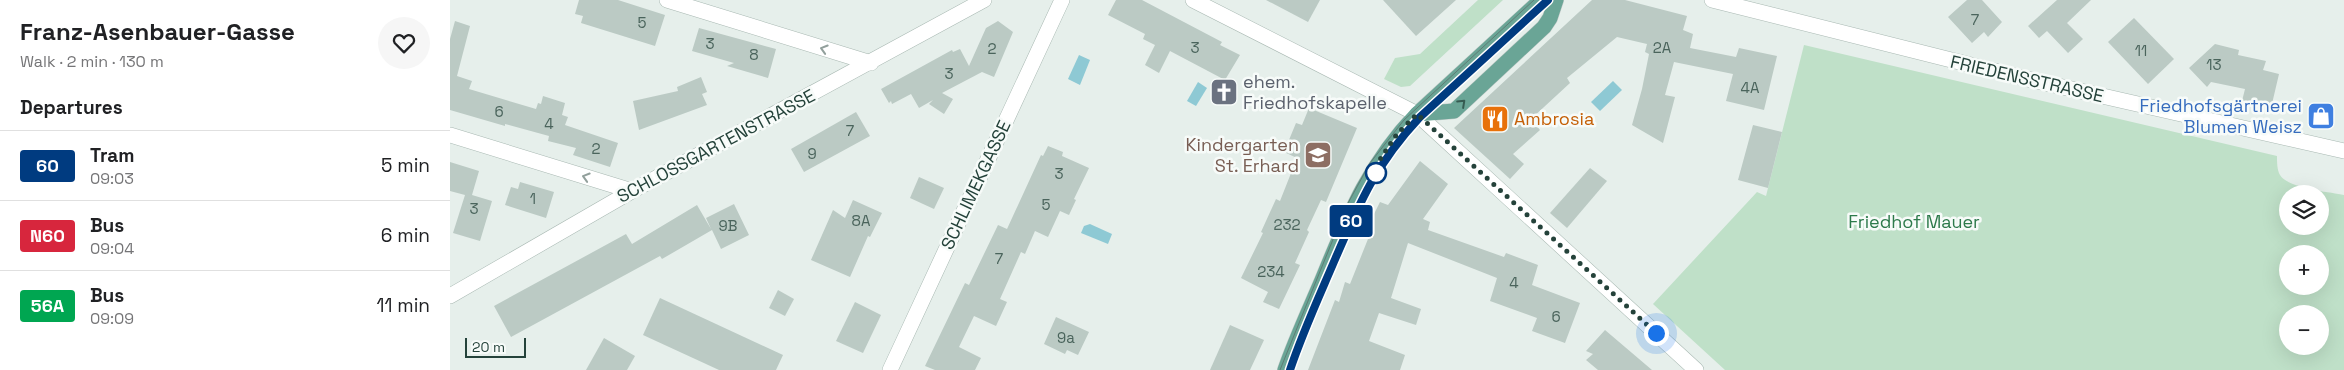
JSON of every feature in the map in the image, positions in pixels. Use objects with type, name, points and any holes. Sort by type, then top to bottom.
[{"type":"main road","points":[[1285,370],[1362,186],[1397,134],[1541,0]]},
{"type":"main road","points":[[1417,114],[1454,111],[1544,28],[1554,6]]},
{"type":"street","points":[[667,0],[870,63]]},
{"type":"street","name":"SCHLOSSGARTENSTRASSE","points":[[450,296],[632,191],[984,0]]},
{"type":"street","name":"SCHLIMEKGASSE","points":[[890,370],[1062,0]]},
{"type":"street","points":[[1193,0],[1417,114],[1696,370]]},
{"type":"street","points":[[1541,0],[1554,6]]},
{"type":"street","name":"FRIEDENSSTRASSE","points":[[1712,0],[2023,78],[2344,150]]},
{"type":"street","points":[[450,135],[632,191]]},
{"type":"green space","points":[[1478,0],[1503,0],[1410,86],[1401,87],[1384,79],[1395,58],[1420,54]]},
{"type":"green space","name":"Friedhof Mauer","points":[[1804,45],[2277,156],[2277,166],[2280,175],[2295,185],[2279,185],[2279,235],[2329,235],[2329,192],[2344,195],[2344,370],[1725,370],[1653,304],[1757,192],[1766,196]]},
{"type":"water","points":[[1079,55],[1090,60],[1080,85],[1068,79]]},
{"type":"water","points":[[1613,81],[1622,90],[1600,111],[1591,102]]},
{"type":"water","points":[[1198,82],[1207,88],[1196,106],[1187,101]]},
{"type":"water","points":[[1090,224],[1112,234],[1108,244],[1081,233],[1084,226]]},
{"type":"building","points":[[579,0],[618,0],[665,15],[655,46],[581,23],[583,16],[575,14]]},
{"type":"building","points":[[1116,0],[1142,0],[1222,42],[1220,45],[1240,55],[1225,80],[1170,51],[1159,73],[1145,65],[1155,45],[1143,39],[1145,34],[1108,15]]},
{"type":"building","points":[[1266,0],[1320,0],[1308,22]]},
{"type":"building","points":[[1383,0],[1456,0],[1416,36]]},
{"type":"building","points":[[1592,0],[1625,0],[1687,16],[1683,30],[1693,34],[1690,48],[1736,57],[1739,48],[1777,56],[1764,110],[1726,101],[1733,74],[1674,62],[1665,95],[1675,97],[1663,143],[1632,125],[1649,54],[1645,52],[1647,44],[1617,37],[1567,78],[1570,83],[1531,119],[1540,130],[1513,154],[1524,164],[1510,179],[1454,128]]},
{"type":"building","points":[[1967,0],[1982,0],[2002,22],[1988,37],[1984,32],[1972,43],[1948,17]]},
{"type":"building","points":[[2057,0],[2091,0],[2067,23],[2083,39],[2068,53],[2047,31],[2039,38],[2028,26]]},
{"type":"building","points":[[2134,18],[2174,59],[2148,84],[2108,42]]},
{"type":"building","points":[[455,21],[470,26],[457,76],[472,81],[469,89],[536,109],[538,103],[541,104],[543,96],[565,103],[562,115],[568,117],[565,125],[618,143],[610,167],[573,155],[576,148],[548,141],[549,136],[505,124],[505,126],[450,110],[450,39]]},
{"type":"building","points":[[998,21],[1013,32],[994,77],[982,72],[942,93],[953,99],[944,114],[929,104],[933,100],[919,108],[911,94],[892,104],[891,101],[889,103],[881,89],[952,50],[953,52],[960,49],[969,66],[986,28]]},
{"type":"building","points":[[699,28],[776,49],[768,78],[727,66],[734,63],[692,51]]},
{"type":"building","points":[[2215,44],[2239,50],[2238,55],[2266,61],[2263,70],[2279,74],[2271,108],[2242,101],[2245,89],[2211,82],[2207,87],[2189,68]]},
{"type":"building","points":[[701,77],[707,92],[702,94],[707,105],[639,130],[633,101],[678,91],[677,87]]},
{"type":"building","points":[[1309,108],[1357,128],[1326,202],[1321,200],[1307,230],[1309,232],[1295,263],[1300,265],[1279,309],[1263,302],[1268,292],[1241,278],[1263,233],[1261,232],[1276,199],[1280,201],[1297,158],[1284,152],[1296,123],[1302,125]]},
{"type":"building","points":[[856,112],[870,136],[804,172],[791,149]]},
{"type":"building","points":[[1753,125],[1782,132],[1768,188],[1738,180]]},
{"type":"building","points":[[1048,146],[1063,152],[1062,156],[1089,168],[1074,199],[1076,200],[1069,215],[1060,211],[1048,237],[1035,231],[1025,254],[1021,252],[1000,299],[1007,302],[996,326],[974,316],[959,347],[981,358],[975,370],[935,370],[925,366],[965,283],[969,285],[998,225],[1007,229],[1041,155],[1043,156]]},
{"type":"building","points":[[1420,161],[1448,184],[1423,219],[1430,222],[1428,230],[1504,257],[1506,253],[1538,265],[1532,285],[1580,303],[1565,343],[1532,331],[1537,318],[1490,301],[1497,278],[1408,243],[1391,298],[1421,309],[1416,325],[1379,313],[1369,341],[1405,355],[1400,370],[1308,370],[1335,300],[1339,302],[1345,282],[1350,284],[1372,229],[1368,226],[1380,202],[1388,205]]},
{"type":"building","points":[[450,162],[479,171],[472,195],[492,201],[480,241],[453,233],[465,195],[450,191]]},
{"type":"building","points":[[1590,168],[1607,181],[1567,228],[1550,213]]},
{"type":"building","points":[[919,177],[944,188],[934,209],[910,198]]},
{"type":"building","points":[[520,182],[554,192],[546,218],[505,205],[511,187],[518,189]]},
{"type":"building","points":[[853,200],[882,213],[870,237],[868,236],[850,277],[811,260],[833,210],[845,218]]},
{"type":"building","points":[[734,204],[749,235],[721,249],[712,230],[662,259],[660,256],[511,337],[494,306],[626,234],[632,244],[697,205],[711,229],[706,218]]},
{"type":"building","points":[[778,290],[794,299],[785,316],[769,308]]},
{"type":"building","points":[[660,298],[783,355],[776,370],[719,370],[643,335]]},
{"type":"building","points":[[855,302],[881,315],[863,353],[836,341]]},
{"type":"building","points":[[1056,317],[1089,332],[1078,355],[1067,350],[1065,354],[1044,344]]},
{"type":"building","points":[[1230,325],[1264,340],[1250,370],[1210,370]]},
{"type":"building","points":[[1605,330],[1652,370],[1598,370],[1586,360],[1593,354],[1586,351]]},
{"type":"building","points":[[604,338],[635,356],[627,370],[586,370]]},
{"type":"tram line","points":[[1280,370],[1347,205],[1370,163],[1404,120],[1534,0]]},
{"type":"tram line","points":[[1290,370],[1310,316],[1351,222],[1369,186],[1391,152],[1420,117],[1548,0]]},
{"type":"tram line","name":"60","points":[[1290,370],[1314,306],[1361,198],[1394,145],[1420,117],[1548,0]]},
{"type":"place","name":"ehem. Friedhofskapelle","points":[[1224,92]]},
{"type":"place","name":"Friedhofsgärtnerei Blumen Weisz","points":[[2321,116]]},
{"type":"place","name":"Ambrosia","points":[[1495,119]]},
{"type":"place","name":"Kindergarten St. Erhard","points":[[1318,155]]},
{"type":"route","points":[[1376,173],[1373,170],[1397,134],[1417,114],[1656,333]]}]
